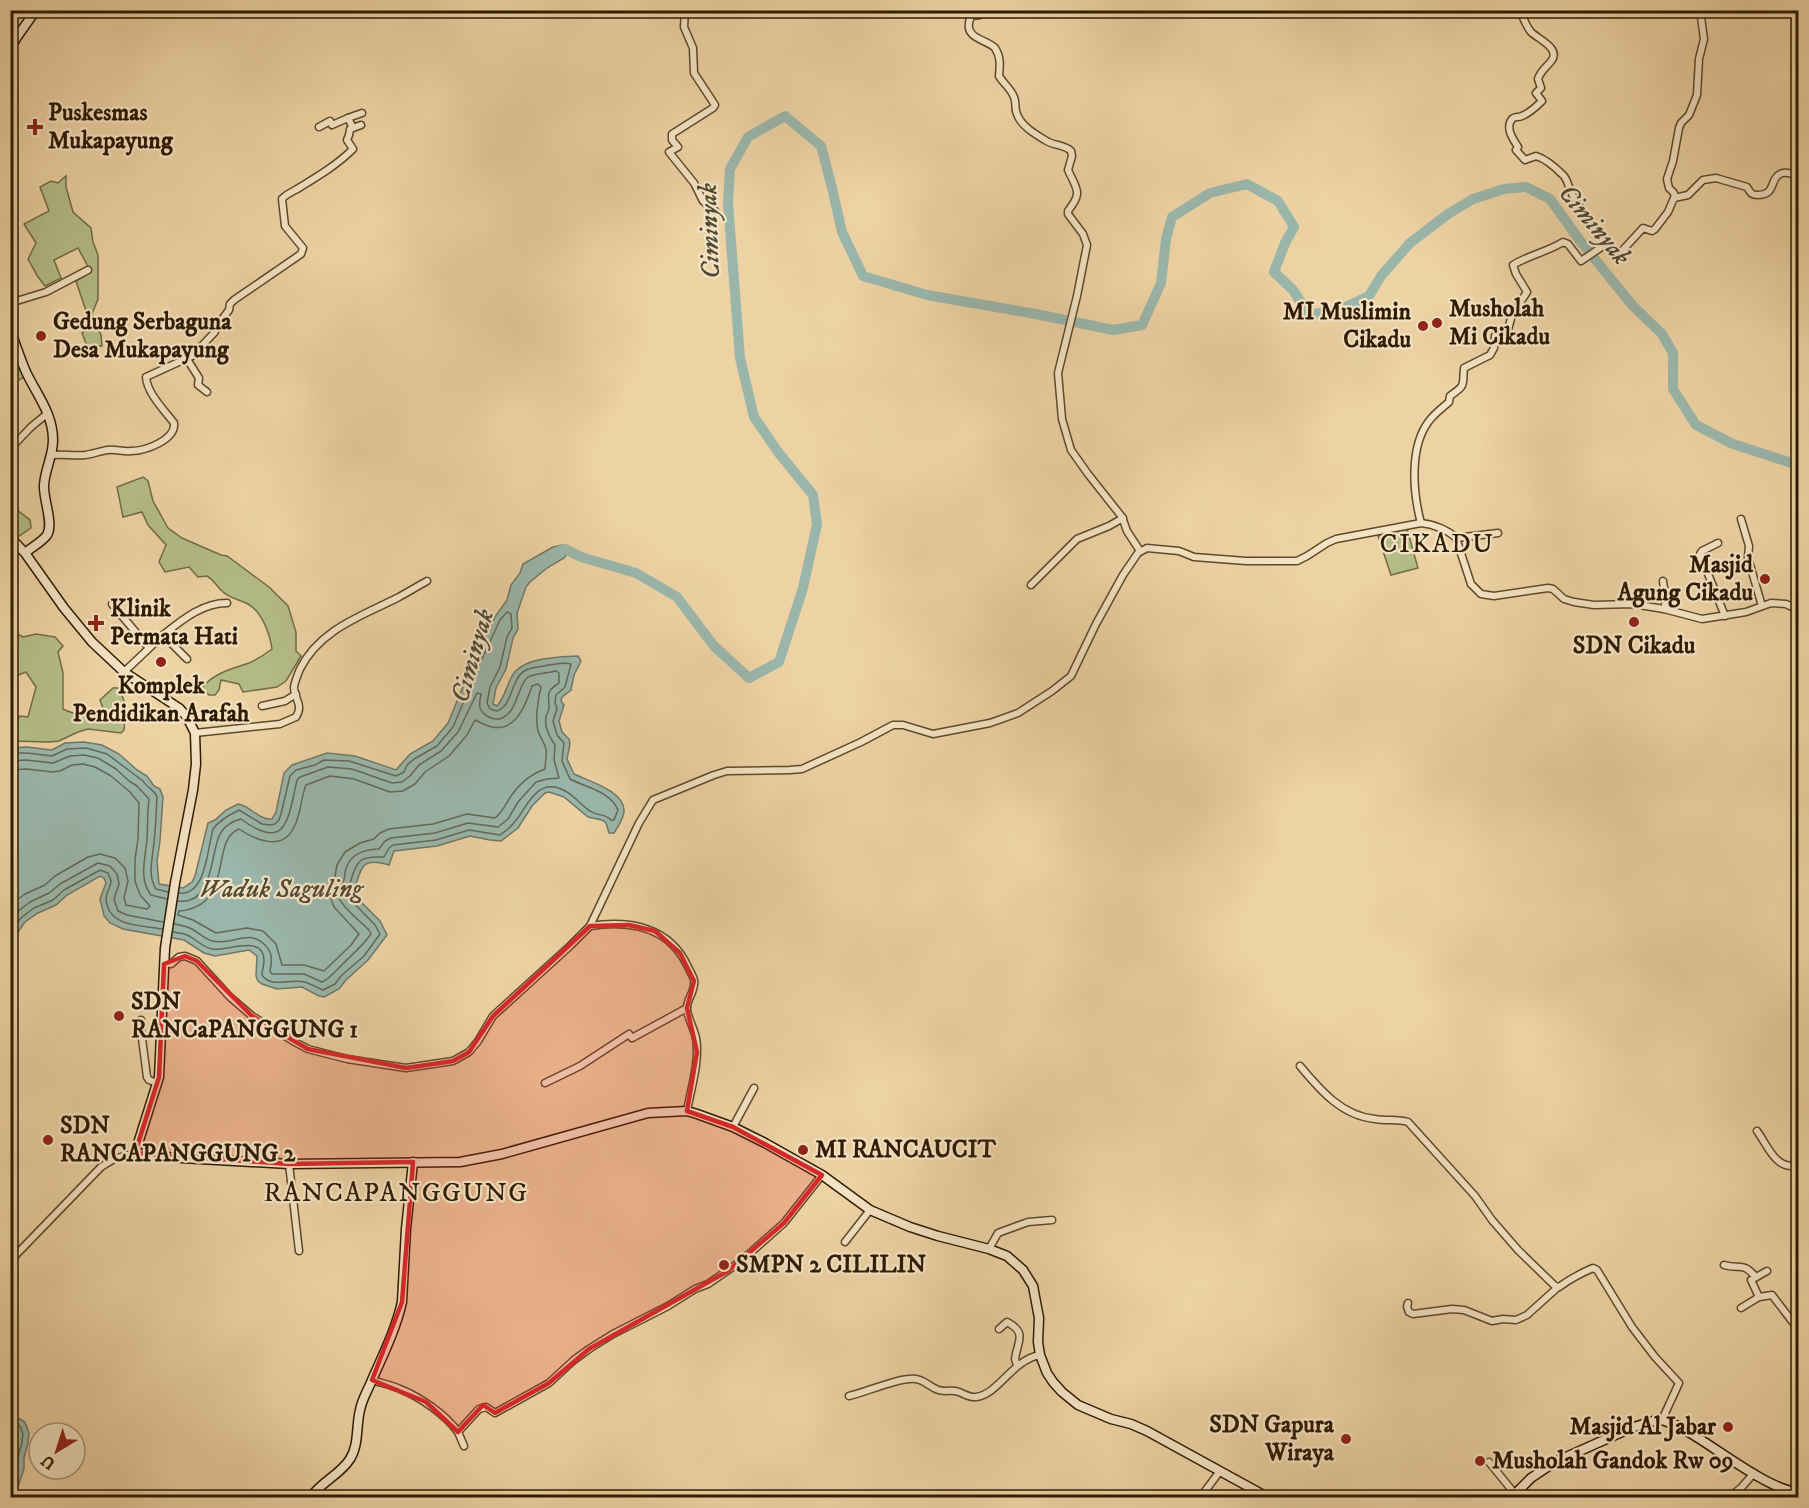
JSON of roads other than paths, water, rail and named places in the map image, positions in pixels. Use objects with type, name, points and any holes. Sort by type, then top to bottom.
[{"type":"main road","points":[[10,49],[36,10]]},
{"type":"main road","points":[[11,329],[27,374],[48,413],[53,428],[52,455],[44,485],[48,532],[25,553]]},
{"type":"main road","points":[[10,537],[25,553],[64,608],[92,642],[124,672],[179,708],[195,733],[196,764],[193,789],[165,948],[158,1083],[135,1153],[164,1157],[289,1164],[453,1162],[542,1143],[648,1113],[687,1112],[733,1127],[822,1175],[870,1210],[938,1236],[1007,1256],[1029,1276],[1039,1318],[1040,1355],[1047,1373],[1062,1392],[1078,1405],[1147,1431],[1269,1497]]},
{"type":"main road","points":[[310,1497],[351,1458],[355,1449],[360,1409],[396,1325],[402,1302],[413,1162]]},
{"type":"main road","points":[[1513,1496],[1531,1479],[1563,1458],[1631,1428],[1662,1420],[1685,1429],[1754,1473],[1783,1488],[1798,1492]]},
{"type":"street","points":[[685,10],[684,27],[693,48],[694,73],[716,105],[672,134],[672,140],[678,147],[669,152],[694,183],[702,201],[715,210]]},
{"type":"street","points":[[984,10],[980,15],[974,14],[969,23],[970,31],[982,42],[993,46],[996,50],[1001,64],[999,76],[1013,94],[1016,113],[1032,131],[1050,143],[1071,151],[1068,170],[1078,194],[1068,214],[1083,234],[1087,245],[1058,374],[1062,419],[1071,450],[1123,518],[1127,531],[1140,551]]},
{"type":"street","points":[[1520,10],[1529,30],[1550,46],[1553,60],[1540,73],[1538,79],[1542,88],[1536,93],[1542,101],[1521,116],[1512,119],[1509,130],[1518,147],[1516,150],[1526,160],[1536,156],[1545,158],[1564,176],[1579,206],[1606,244],[1618,253],[1643,228],[1646,227],[1652,231],[1655,229],[1668,212],[1672,201],[1688,195],[1700,182],[1716,178],[1747,187],[1751,194],[1756,195],[1765,194],[1771,189],[1780,173],[1786,172],[1798,176]]},
{"type":"street","points":[[1675,198],[1674,193],[1668,188],[1667,179],[1679,128],[1689,116],[1696,95],[1698,65],[1704,39],[1700,10]]},
{"type":"street","points":[[319,128],[330,121],[332,125],[362,113]]},
{"type":"street","points":[[348,118],[352,128]]},
{"type":"street","points":[[52,455],[85,455],[106,450],[132,452],[158,443],[172,434],[174,423],[149,389],[146,378],[148,375],[187,360],[214,333],[234,300],[301,254],[303,248],[285,226],[282,199],[344,158],[353,149],[346,140],[350,129],[361,125]]},
{"type":"street","points":[[1421,523],[1415,494],[1416,451],[1419,440],[1431,418],[1463,385],[1464,368],[1487,358],[1494,348],[1495,336],[1507,333],[1512,315],[1527,292],[1516,274],[1514,265],[1566,242],[1583,261],[1606,244]]},
{"type":"street","points":[[10,303],[46,292],[88,270]]},
{"type":"street","points":[[187,360],[199,378],[198,384],[207,392]]},
{"type":"street","points":[[10,449],[48,413]]},
{"type":"street","points":[[1031,585],[1077,539],[1123,518]]},
{"type":"street","points":[[1741,519],[1749,546],[1748,558],[1762,606]]},
{"type":"street","points":[[164,963],[171,964],[179,957],[185,956],[196,961],[230,997],[252,1016],[308,1048],[347,1059],[406,1068],[453,1061],[469,1052],[493,1016],[590,927],[639,823],[653,800],[714,775],[737,770],[797,770],[861,742],[892,725],[903,725],[933,734],[990,723],[1026,708],[1066,681],[1075,670],[1128,567],[1140,551],[1147,548],[1179,551],[1194,557],[1246,561],[1297,561],[1336,539],[1421,523],[1433,525],[1456,538],[1471,584],[1481,594],[1494,596],[1548,588],[1574,602],[1601,605],[1633,603],[1702,619],[1746,612],[1778,603],[1798,610]]},
{"type":"street","points":[[1456,538],[1498,533]]},
{"type":"street","points":[[1718,543],[1700,554],[1725,616]]},
{"type":"street","points":[[195,733],[289,722],[296,717],[300,709],[294,687],[297,678],[306,658],[316,646],[332,631],[427,581]]},
{"type":"street","points":[[1663,581],[1666,601],[1664,609]]},
{"type":"street","points":[[124,672],[163,634],[190,615],[215,604],[227,603]]},
{"type":"street","points":[[112,604],[149,648]]},
{"type":"street","points":[[163,634],[188,659]]},
{"type":"street","points":[[262,706],[285,701],[296,694]]},
{"type":"street","points":[[590,927],[629,926],[655,931],[666,938],[685,960],[694,981],[687,1008],[694,1030],[697,1052],[687,1112]]},
{"type":"street","points":[[545,1083],[580,1066],[629,1034],[632,1038],[687,1008]]},
{"type":"street","points":[[141,1020],[147,1077],[158,1083]]},
{"type":"street","points":[[1300,1066],[1326,1095],[1345,1108],[1359,1115],[1376,1119],[1398,1119],[1408,1122],[1475,1196],[1518,1250],[1557,1288]]},
{"type":"street","points":[[733,1127],[754,1088]]},
{"type":"street","points":[[1757,1131],[1779,1162],[1785,1166],[1798,1165]]},
{"type":"street","points":[[10,1261],[101,1167],[114,1159],[135,1153]]},
{"type":"street","points":[[289,1164],[299,1251]]},
{"type":"street","points":[[458,1432],[480,1408],[486,1407],[495,1413],[532,1393],[549,1383],[574,1360],[595,1345],[728,1271],[784,1223],[822,1175]]},
{"type":"street","points":[[845,1242],[870,1210]]},
{"type":"street","points":[[989,1250],[998,1233],[1028,1222],[1052,1220]]},
{"type":"street","points":[[1724,1265],[1747,1267],[1756,1276]]},
{"type":"street","points":[[1408,1303],[1409,1312],[1413,1314],[1452,1309],[1464,1310],[1492,1322],[1503,1319],[1516,1320],[1527,1315],[1557,1288],[1576,1275],[1593,1268],[1597,1270],[1638,1335],[1679,1383],[1662,1420]]},
{"type":"street","points":[[1759,1297],[1751,1281],[1767,1270]]},
{"type":"street","points":[[1741,1308],[1759,1297],[1772,1295],[1798,1329]]},
{"type":"street","points":[[999,1329],[1007,1322],[1017,1329],[1020,1342],[1015,1359],[1017,1365]]},
{"type":"street","points":[[849,1396],[887,1384],[915,1379],[924,1381],[937,1390],[955,1391],[969,1397],[978,1397],[1003,1380],[1017,1365],[1029,1357],[1040,1355]]},
{"type":"street","points":[[372,1380],[398,1388],[426,1402],[452,1424],[464,1446]]},
{"type":"street","points":[[1490,1462],[1513,1496]]},
{"type":"street","points":[[1200,1497],[1220,1471]]},
{"type":"street","points":[[1728,1497],[1741,1488],[1754,1473]]},
{"type":"water","name":"Waduk Saguling","points":[[563,545],[568,548],[568,553],[564,558],[547,568],[526,587],[517,613],[518,629],[513,638],[506,669],[496,688],[493,704],[497,706],[512,676],[524,665],[542,659],[578,656],[581,661],[574,675],[571,690],[562,697],[561,701],[564,705],[559,721],[562,732],[569,739],[567,759],[574,774],[613,793],[623,805],[624,812],[614,833],[609,833],[606,823],[602,820],[588,817],[564,797],[549,792],[532,806],[518,828],[501,841],[470,836],[437,846],[394,851],[389,865],[371,862],[366,864],[362,868],[352,893],[380,921],[387,935],[368,960],[339,989],[324,997],[302,987],[277,989],[262,984],[256,976],[257,956],[249,950],[215,956],[204,953],[184,940],[123,929],[110,923],[104,916],[100,899],[106,883],[100,876],[25,922],[11,942],[11,748],[52,750],[65,743],[84,742],[102,745],[119,754],[147,776],[154,786],[160,789],[163,797],[157,861],[159,884],[183,888],[192,882],[195,876],[208,823],[238,804],[267,819],[272,819],[276,812],[284,773],[292,765],[327,753],[355,756],[396,770],[410,754],[433,741],[448,723],[474,660],[495,617],[507,600],[511,585],[520,573],[523,564],[553,547]]},
{"type":"water","points":[[11,1414],[25,1422],[27,1447],[24,1469],[14,1498],[10,1497]]},
{"type":"waterway","name":"Ciminyak","points":[[557,552],[565,549],[581,557],[636,573],[677,597],[714,646],[749,678],[779,662],[803,588],[817,524],[813,495],[778,452],[754,417],[740,358],[728,203],[730,169],[748,137],[785,116],[821,146],[842,232],[863,276],[927,295],[1113,330],[1142,325],[1161,283],[1166,239],[1172,217],[1210,193],[1247,184],[1278,201],[1294,227],[1274,272],[1293,290],[1309,315],[1341,309],[1369,296],[1381,276],[1410,243],[1448,214],[1473,199],[1504,189],[1526,187],[1550,199],[1581,242],[1633,306],[1662,334],[1673,353],[1673,389],[1696,425],[1733,444],[1798,465]]},
{"type":"place","name":"Puskesmas Mukapayung","points":[[35,127]]},
{"type":"place","name":"Musholah Mi Cikadu","points":[[1437,323]]},
{"type":"place","name":"MI Muslimin Cikadu","points":[[1423,326]]},
{"type":"place","name":"Gedung Serbaguna Desa Mukapayung","points":[[41,336]]},
{"type":"place","name":"Masjid Agung Cikadu","points":[[1765,579]]},
{"type":"place","name":"SDN Cikadu","points":[[1634,622]]},
{"type":"place","name":"Klinik Permata Hati","points":[[96,623]]},
{"type":"place","name":"Komplek Pendidikan Arafah","points":[[161,662]]},
{"type":"place","name":"SDN RANCaPANGGUNG 1","points":[[119,1016]]},
{"type":"place","name":"SDN RANCAPANGGUNG 2","points":[[48,1140]]},
{"type":"place","name":"MI RANCAUCIT","points":[[803,1150]]},
{"type":"place","name":"SMPN 2 CILILIN","points":[[724,1265]]},
{"type":"place","name":"Masjid Al Jabar","points":[[1728,1427]]},
{"type":"place","name":"SDN Gapura Wiraya","points":[[1346,1439]]},
{"type":"place","name":"Musholah Gandok Rw 09","points":[[1480,1461]]},
{"type":"district","name":"CIKADU","points":[[1437,544]]},
{"type":"district","name":"RANCAPANGGUNG","points":[[396,1193]]}]
